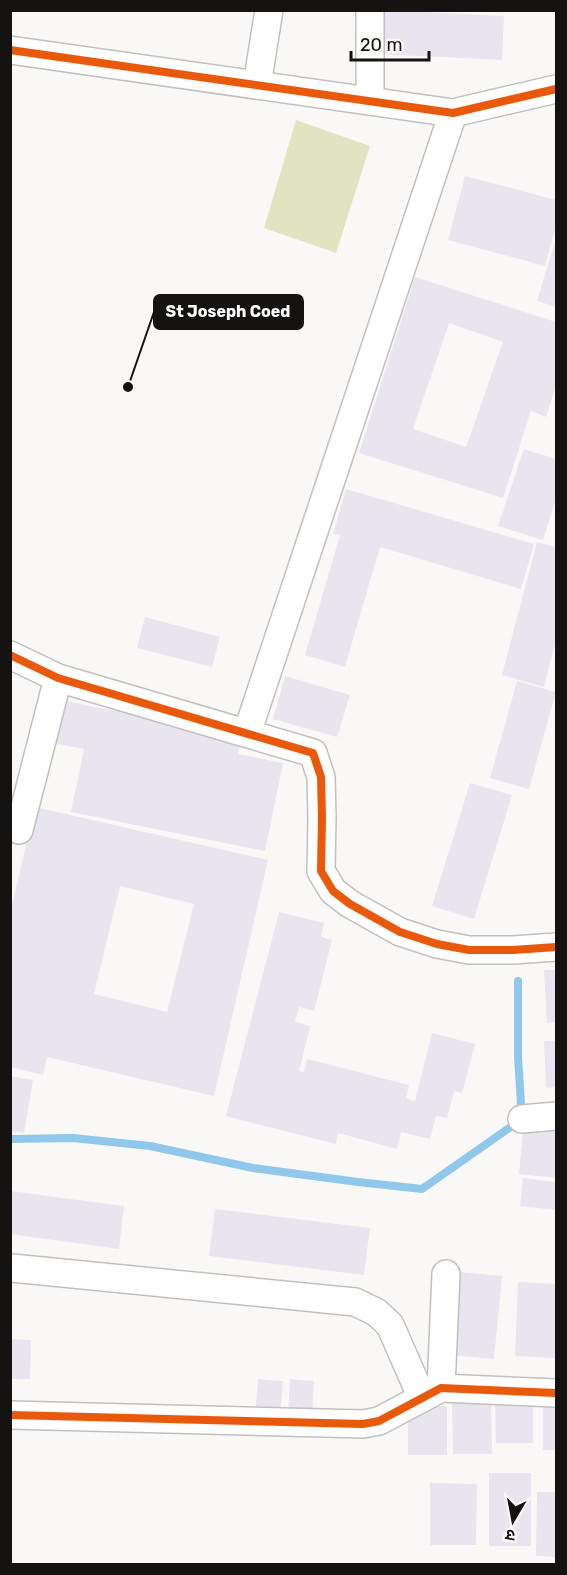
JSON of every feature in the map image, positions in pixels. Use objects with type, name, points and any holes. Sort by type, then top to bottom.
[{"type":"street","points":[[257,85],[269,10]]},
{"type":"street","points":[[370,10],[370,101]]},
{"type":"street","points":[[10,50],[453,113],[556,89]]},
{"type":"street","points":[[247,733],[453,113]]},
{"type":"street","points":[[10,655],[58,678],[313,753],[321,777],[321,871],[333,891],[350,904],[400,932],[437,944],[470,950],[556,947]]},
{"type":"street","points":[[19,830],[58,678]]},
{"type":"street","points":[[522,1119],[556,1116]]},
{"type":"street","points":[[12,1268],[355,1302],[376,1312],[390,1325],[432,1393]]},
{"type":"street","points":[[432,1393],[446,1274]]},
{"type":"street","points":[[10,1416],[363,1424],[378,1421],[432,1393],[556,1392]]},
{"type":"green space","points":[[296,120],[370,146],[336,253],[264,228]]},
{"type":"building","points":[[382,10],[504,16],[502,60],[380,54]]},
{"type":"building","points":[[465,176],[556,200],[556,226],[545,266],[448,240]]},
{"type":"building","points":[[556,238],[556,307],[537,301]]},
{"type":"building","points":[[415,277],[556,322],[556,385],[546,417],[531,411],[503,498],[359,453]],"holes":[[[449,323],[503,342],[466,447],[413,429]]]},
{"type":"building","points":[[524,449],[556,459],[556,499],[543,540],[498,526]]},
{"type":"building","points":[[346,489],[534,544],[521,589],[380,547],[345,667],[305,655],[340,535],[333,534]]},
{"type":"building","points":[[537,542],[556,547],[556,640],[544,687],[502,675]]},
{"type":"building","points":[[145,617],[220,637],[212,667],[137,648]]},
{"type":"building","points":[[285,676],[350,695],[337,737],[273,719]]},
{"type":"building","points":[[517,681],[556,692],[529,789],[490,778]]},
{"type":"building","points":[[61,700],[242,737],[238,754],[283,763],[265,851],[71,812],[84,749],[53,743]]},
{"type":"building","points":[[470,783],[512,795],[474,919],[432,906]]},
{"type":"building","points":[[35,807],[268,860],[214,1096],[47,1057],[43,1075],[10,1067],[10,914]],"holes":[[[120,886],[194,904],[167,1012],[94,994]]]},
{"type":"building","points":[[279,912],[324,923],[321,937],[332,940],[314,1011],[299,1007],[295,1022],[310,1026],[299,1071],[304,1072],[307,1059],[409,1085],[406,1098],[415,1101],[432,1033],[475,1044],[462,1093],[454,1091],[447,1118],[436,1116],[430,1139],[401,1132],[397,1149],[338,1133],[336,1144],[226,1116]]},
{"type":"building","points":[[544,970],[556,970],[556,1022],[547,1023]]},
{"type":"building","points":[[544,1041],[556,1041],[556,1087],[546,1088]]},
{"type":"building","points":[[10,1076],[33,1080],[24,1133],[10,1131]]},
{"type":"building","points":[[524,1121],[556,1124],[556,1178],[519,1174]]},
{"type":"building","points":[[523,1178],[556,1182],[556,1210],[520,1206]]},
{"type":"building","points":[[10,1191],[124,1206],[119,1249],[10,1234]]},
{"type":"building","points":[[215,1209],[370,1228],[364,1275],[209,1256]]},
{"type":"building","points":[[458,1272],[502,1276],[494,1359],[450,1355]]},
{"type":"building","points":[[518,1282],[556,1284],[556,1358],[515,1356]]},
{"type":"building","points":[[10,1339],[31,1340],[30,1379],[10,1379]]},
{"type":"building","points":[[258,1379],[283,1381],[280,1417],[255,1415]]},
{"type":"building","points":[[290,1379],[314,1381],[312,1416],[288,1415]]},
{"type":"building","points":[[495,1401],[533,1401],[533,1443],[496,1443]]},
{"type":"building","points":[[452,1403],[491,1403],[492,1454],[453,1454]]},
{"type":"building","points":[[408,1406],[447,1406],[447,1455],[408,1455]]},
{"type":"building","points":[[543,1406],[556,1406],[556,1450],[543,1450]]},
{"type":"building","points":[[489,1473],[531,1473],[531,1546],[489,1546]]},
{"type":"building","points":[[430,1483],[477,1484],[476,1545],[430,1545]]},
{"type":"building","points":[[537,1492],[556,1492],[556,1557],[536,1556]]},
{"type":"waterway","points":[[10,1139],[73,1138],[150,1146],[253,1168],[422,1189],[522,1119],[518,1057],[518,981]]},
{"type":"cycle path","points":[[10,50],[453,113],[556,89]]},
{"type":"cycle path","points":[[10,655],[58,678],[313,753],[321,777],[321,871],[333,891],[350,904],[400,932],[437,944],[469,950],[556,947]]},
{"type":"cycle path","points":[[10,1415],[363,1424],[379,1421],[441,1388],[556,1393]]},
{"type":"place","name":"St Joseph Coed","points":[[128,387]]}]
